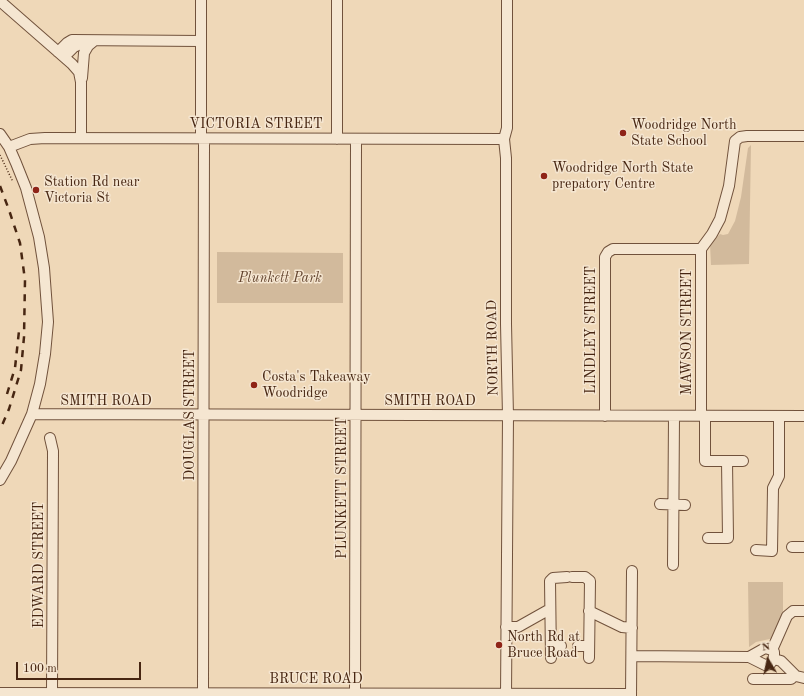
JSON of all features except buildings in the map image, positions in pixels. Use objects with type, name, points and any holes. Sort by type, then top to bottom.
[{"type":"street","name":"DOUGLAS STREET","points":[[201,0],[204,415],[203,692]]},
{"type":"street","points":[[337,0],[337,138]]},
{"type":"street","name":"NORTH ROAD","points":[[506,694],[508,416],[506,324],[506,158],[504,139],[507,128],[507,0]]},
{"type":"street","points":[[0,1],[77,69],[80,74],[81,82]]},
{"type":"street","points":[[40,36],[52,40],[201,41]]},
{"type":"street","points":[[61,54],[67,43],[73,40]]},
{"type":"street","points":[[61,54],[76,45],[92,41]]},
{"type":"street","points":[[81,137],[81,82],[84,53],[92,41]]},
{"type":"street","points":[[0,134],[9,148],[26,188],[39,237],[47,296],[48,322],[40,384],[32,414],[11,461],[0,480]]},
{"type":"street","points":[[701,249],[712,234],[720,219],[729,186],[735,141],[740,137],[747,136],[804,136]]},
{"type":"street","name":"VICTORIA STREET","points":[[9,148],[30,139],[81,137],[504,139]]},
{"type":"street","name":"PLUNKETT STREET","points":[[355,692],[356,139]]},
{"type":"street","name":"LINDLEY STREET","points":[[605,416],[605,257],[608,252],[613,249],[701,249]]},
{"type":"street","name":"MAWSON STREET","points":[[701,249],[703,416],[706,461],[727,461]]},
{"type":"street","name":"SMITH ROAD","points":[[32,414],[804,416]]},
{"type":"street","points":[[673,565],[672,504],[674,416]]},
{"type":"street","points":[[756,550],[772,550],[773,488],[779,476],[779,416]]},
{"type":"street","name":"EDWARD STREET","points":[[50,438],[53,452],[52,693]]},
{"type":"street","points":[[708,538],[728,538],[727,461],[743,461]]},
{"type":"street","points":[[660,504],[685,505]]},
{"type":"street","points":[[792,547],[804,547]]},
{"type":"street","points":[[631,695],[632,571]]},
{"type":"street","points":[[551,658],[550,581],[553,578],[569,577],[585,578],[590,581],[589,658]]},
{"type":"street","points":[[506,627],[518,627],[550,609]]},
{"type":"street","points":[[589,610],[622,628],[632,628]]},
{"type":"street","points":[[632,656],[749,657],[765,665],[770,664],[788,616],[793,611],[804,611]]},
{"type":"street","points":[[551,646],[561,646]]},
{"type":"street","points":[[578,646],[589,646]]},
{"type":"street","points":[[749,657],[765,648],[800,676]]},
{"type":"street","points":[[753,679],[791,679],[800,676]]},
{"type":"street","name":"BRUCE ROAD","points":[[0,693],[203,692],[249,694],[324,694],[355,692],[421,694],[631,695]]},
{"type":"path","points":[[0,155],[14,185]]},
{"type":"green space","points":[[751,145],[749,264],[711,265],[710,244],[720,234],[728,234],[735,221],[741,197],[748,148]]},
{"type":"green space","name":"Plunkett Park","points":[[217,252],[343,253],[343,303],[217,303]]},
{"type":"green space","points":[[748,582],[783,582],[783,612],[774,638],[756,642],[749,647]]},
{"type":"railway","points":[[0,186],[20,243],[25,280],[24,337],[21,370],[9,409],[0,430]]},
{"type":"railway","points":[[7,394],[15,368],[19,331]]},
{"type":"place","name":"Woodridge North State School","points":[[623,133]]},
{"type":"place","name":"Woodridge North State prepatory Centre","points":[[544,176]]},
{"type":"place","name":"Station Rd near Victoria St","points":[[36,190]]},
{"type":"place","name":"Costa's Takeaway Woodridge","points":[[254,385]]},
{"type":"place","name":"North Rd at Bruce Road","points":[[499,645]]}]
